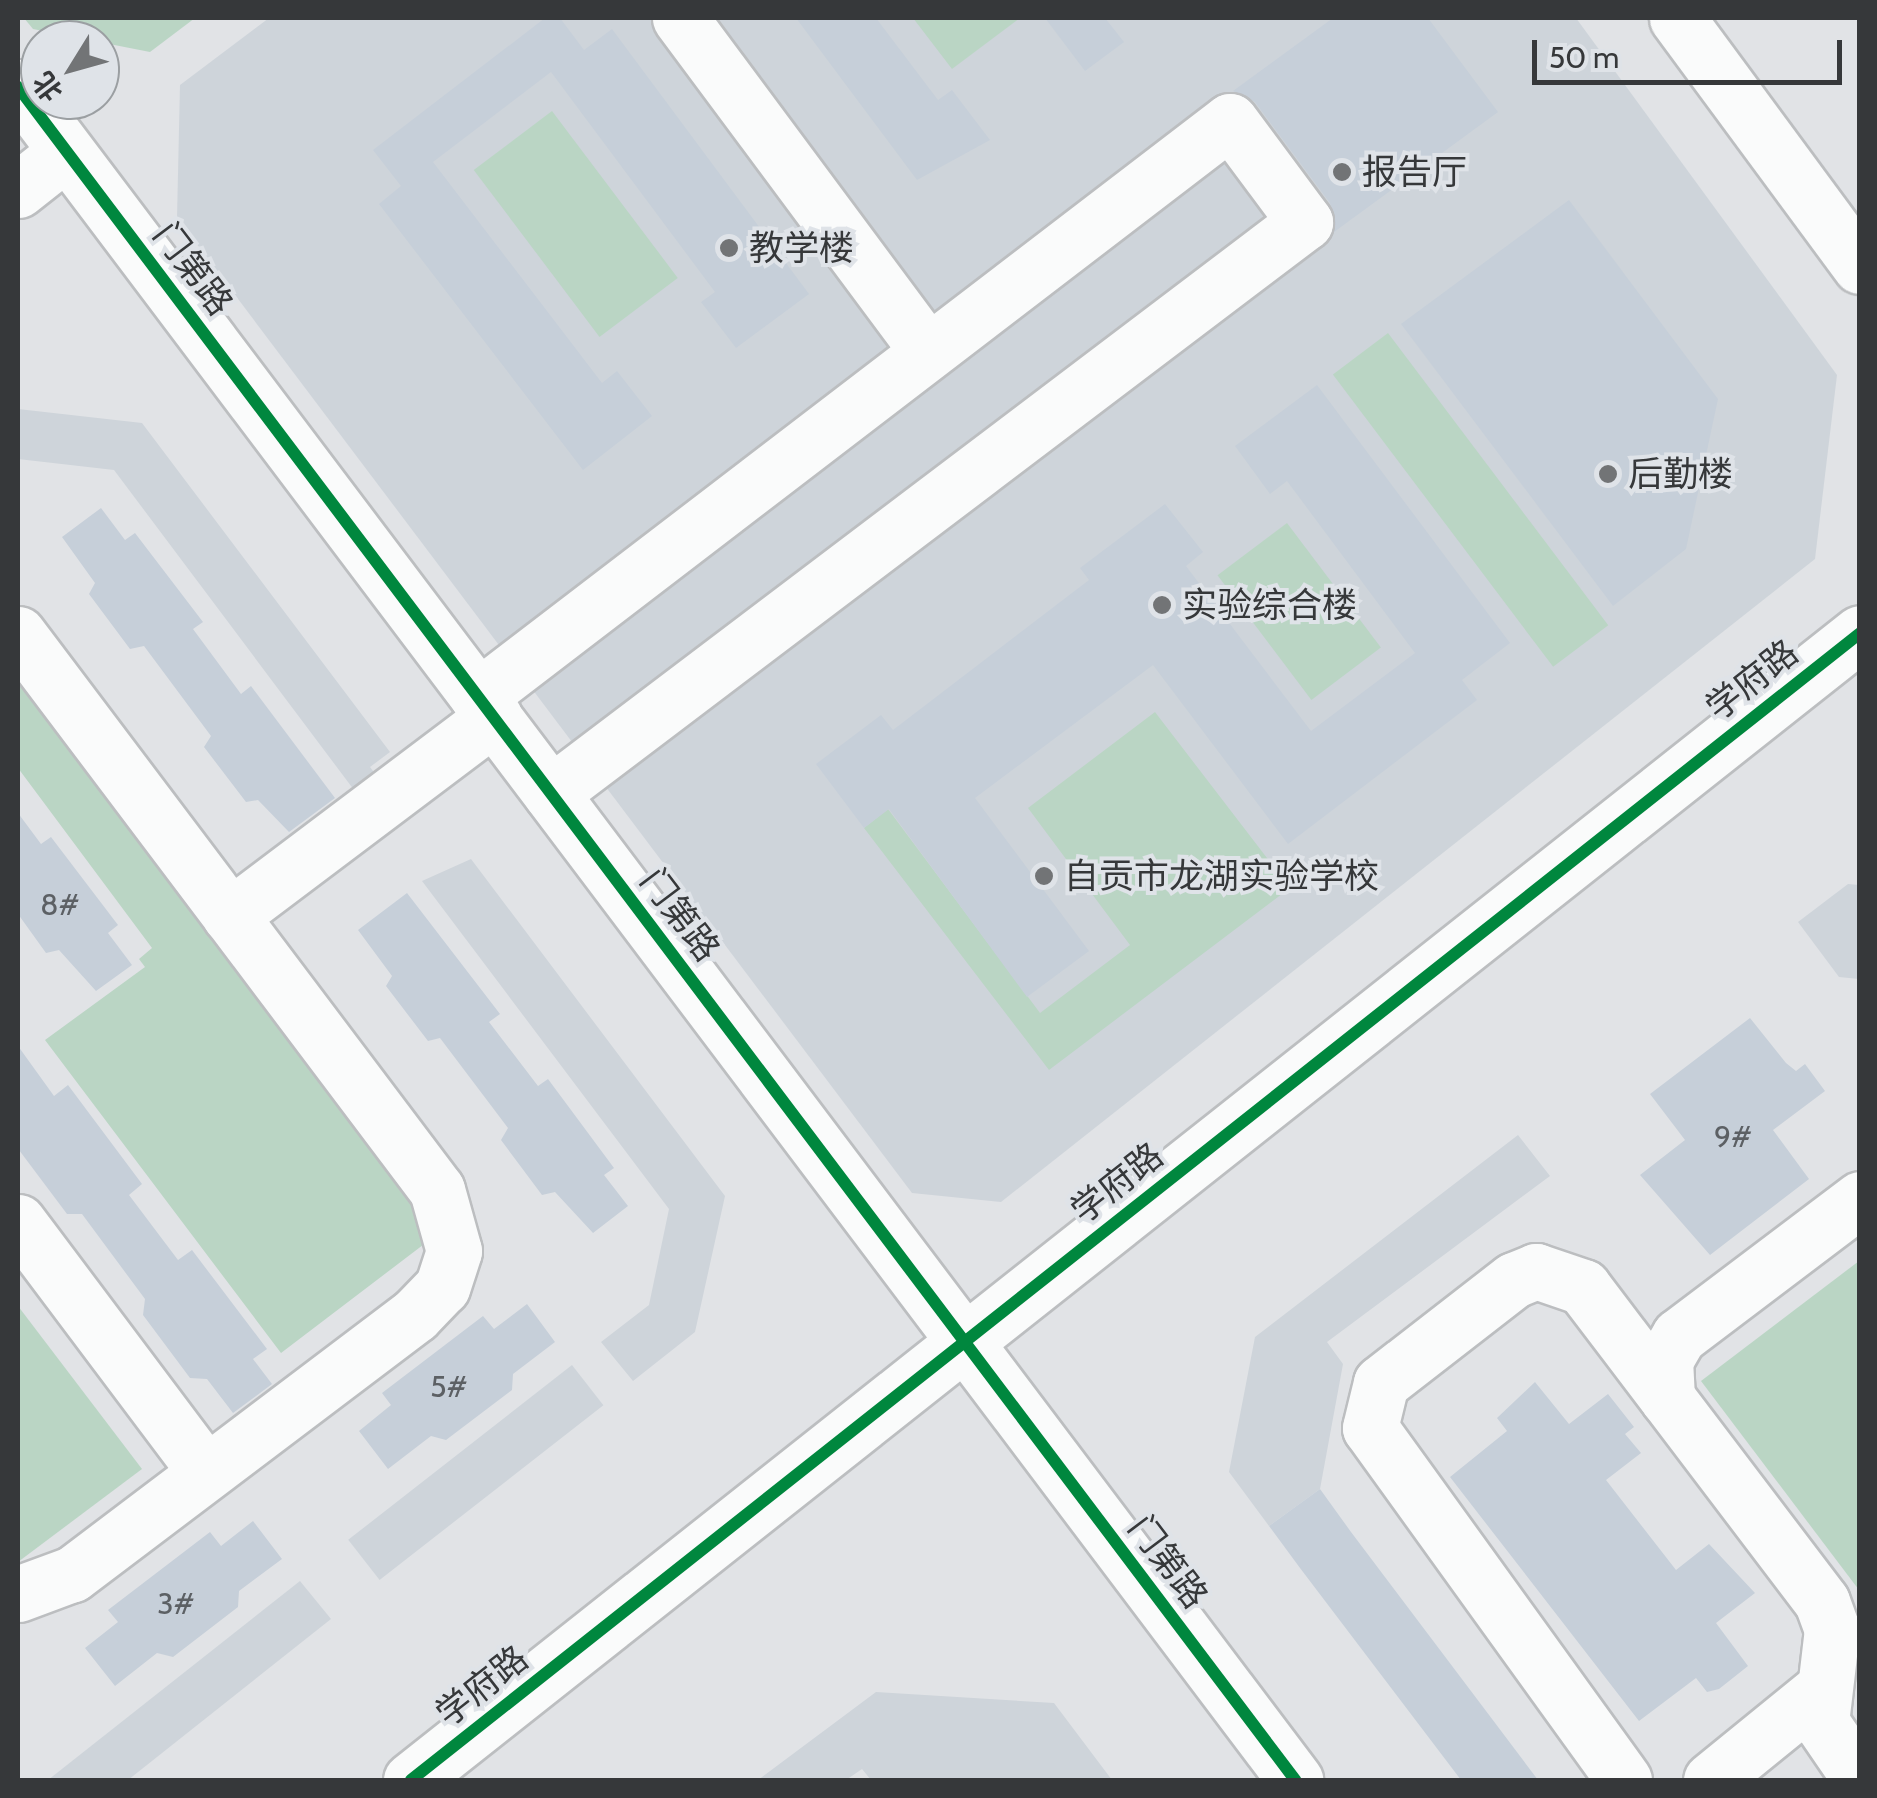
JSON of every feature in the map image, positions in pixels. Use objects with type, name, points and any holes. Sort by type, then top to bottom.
[{"type":"street","points":[[680,18],[927,351]]},
{"type":"street","points":[[1676,18],[1860,266]]},
{"type":"street","name":"门第路","points":[[18,87],[1296,1780]]},
{"type":"street","points":[[230,916],[927,351],[1230,122],[1305,222],[551,793]]},
{"type":"street","points":[[18,190],[66,152]]},
{"type":"street","name":"学府路","points":[[411,1780],[1860,633]]},
{"type":"street","points":[[18,634],[437,1190],[454,1251],[430,1302],[72,1574],[18,1594]]},
{"type":"street","points":[[1667,1398],[1664,1360],[1679,1336],[1860,1199]]},
{"type":"street","points":[[18,1222],[206,1472]]},
{"type":"street","points":[[1624,1780],[1374,1444],[1368,1414],[1371,1397],[1394,1372],[1536,1271],[1583,1287],[1827,1610],[1822,1722],[1847,1763]]},
{"type":"street","points":[[1613,1328],[1640,1343],[1679,1336]]},
{"type":"street","points":[[1712,1780],[1823,1689]]},
{"type":"street","points":[[1769,1736],[1798,1731],[1847,1763]]},
{"type":"shaded area","name":"自贡市龙湖实验学校","points":[[269,18],[1576,18],[1837,375],[1815,559],[1001,1202],[912,1193],[177,218],[180,85]]},
{"type":"shaded area","points":[[18,409],[142,423],[390,752],[370,767],[379,779],[357,794],[114,470],[18,459]]},
{"type":"shaded area","points":[[471,859],[725,1196],[695,1332],[633,1381],[601,1342],[649,1305],[669,1209],[422,881]]},
{"type":"shaded area","points":[[1848,884],[1859,885],[1859,979],[1839,977],[1798,922]]},
{"type":"shaded area","points":[[1518,1135],[1550,1176],[1327,1342],[1343,1364],[1320,1489],[1269,1526],[1229,1472],[1255,1337]]},
{"type":"shaded area","points":[[572,1365],[603,1405],[380,1580],[348,1540]]},
{"type":"shaded area","points":[[300,1581],[331,1619],[128,1780],[48,1780]]},
{"type":"shaded area","points":[[876,1692],[1054,1703],[1112,1780],[871,1780],[862,1769],[846,1780],[758,1780]]},
{"type":"green space","points":[[195,18],[150,52],[120,46],[120,20],[26,20]]},
{"type":"green space","points":[[913,18],[1020,18],[952,69]]},
{"type":"green space","points":[[552,111],[678,278],[600,337],[474,170]]},
{"type":"green space","points":[[1388,333],[1608,625],[1553,667],[1333,375]]},
{"type":"green space","points":[[1287,523],[1381,648],[1311,700],[1218,575]]},
{"type":"green space","points":[[18,655],[440,1232],[281,1353],[45,1040],[145,967],[139,959],[152,948],[18,768]]},
{"type":"green space","points":[[1155,712],[1290,888],[1049,1070],[864,828],[888,809],[1040,1013],[1130,945],[1028,808]]},
{"type":"green space","points":[[1859,1261],[1859,1590],[1701,1381]]},
{"type":"green space","points":[[18,1306],[142,1469],[18,1562]]},
{"type":"building","name":"教学楼","points":[[545,18],[560,18],[584,50],[612,29],[809,294],[736,348],[701,302],[715,292],[551,72],[433,162],[602,383],[617,371],[652,416],[583,470],[379,204],[401,186],[373,150]]},
{"type":"building","name":"教学楼","points":[[796,18],[876,18],[938,100],[952,90],[990,140],[917,180]]},
{"type":"building","points":[[1045,18],[1105,18],[1124,42],[1085,71]]},
{"type":"building","name":"报告厅","points":[[1333,18],[1428,18],[1498,112],[1334,232],[1330,203],[1255,102],[1233,91]]},
{"type":"building","name":"后勤楼","points":[[1569,200],[1718,399],[1686,549],[1613,606],[1401,324]]},
{"type":"building","points":[[1317,385],[1510,643],[1462,680],[1477,700],[1288,844],[1153,665],[975,798],[1089,951],[1027,997],[889,809],[864,828],[816,764],[881,715],[893,730],[1089,580],[1080,568],[1165,504],[1203,552],[1186,566],[1311,731],[1415,653],[1287,481],[1270,494],[1235,446]]},
{"type":"building","points":[[101,508],[125,540],[135,533],[203,622],[193,629],[241,694],[251,686],[335,798],[289,832],[258,800],[246,802],[204,747],[211,736],[144,646],[130,649],[89,594],[95,583],[62,537]]},
{"type":"building","points":[[18,813],[41,844],[51,837],[118,925],[108,933],[132,965],[96,991],[59,950],[46,953],[18,914]]},
{"type":"building","points":[[407,893],[500,1014],[489,1022],[538,1086],[548,1079],[614,1168],[604,1175],[628,1206],[593,1233],[555,1192],[542,1195],[501,1140],[508,1128],[440,1038],[428,1041],[386,986],[392,976],[358,930]]},
{"type":"building","points":[[1750,1018],[1786,1063],[1796,1071],[1805,1064],[1825,1091],[1773,1130],[1809,1179],[1710,1255],[1640,1175],[1685,1140],[1650,1094]]},
{"type":"building","points":[[18,1046],[54,1096],[68,1085],[142,1184],[129,1195],[178,1260],[192,1250],[267,1349],[253,1359],[272,1384],[233,1413],[207,1379],[190,1378],[143,1315],[145,1299],[82,1214],[67,1214],[19,1150]]},
{"type":"building","points":[[527,1304],[555,1342],[513,1374],[512,1390],[446,1440],[431,1436],[388,1469],[359,1431],[391,1405],[382,1393],[483,1316],[494,1329]]},
{"type":"building","points":[[1535,1382],[1569,1424],[1608,1394],[1634,1427],[1625,1434],[1641,1453],[1606,1480],[1676,1570],[1709,1544],[1755,1593],[1716,1623],[1748,1666],[1719,1689],[1707,1692],[1696,1678],[1639,1721],[1450,1477],[1507,1431],[1497,1418]]},
{"type":"building","points":[[1320,1489],[1538,1780],[1461,1780],[1300,1568],[1269,1526]]},
{"type":"building","points":[[253,1521],[282,1559],[239,1591],[238,1607],[173,1657],[157,1653],[115,1686],[85,1648],[118,1622],[108,1610],[210,1532],[221,1546]]},
{"type":"cycle path","points":[[18,87],[1295,1780]]},
{"type":"cycle path","points":[[411,1780],[1860,633]]},
{"type":"place","name":"报告厅","points":[[1342,172]]},
{"type":"place","name":"教学楼","points":[[729,248]]},
{"type":"place","name":"后勤楼","points":[[1608,474]]},
{"type":"place","name":"实验综合楼","points":[[1162,605]]},
{"type":"place","name":"自贡市龙湖实验学校","points":[[1044,876]]}]
